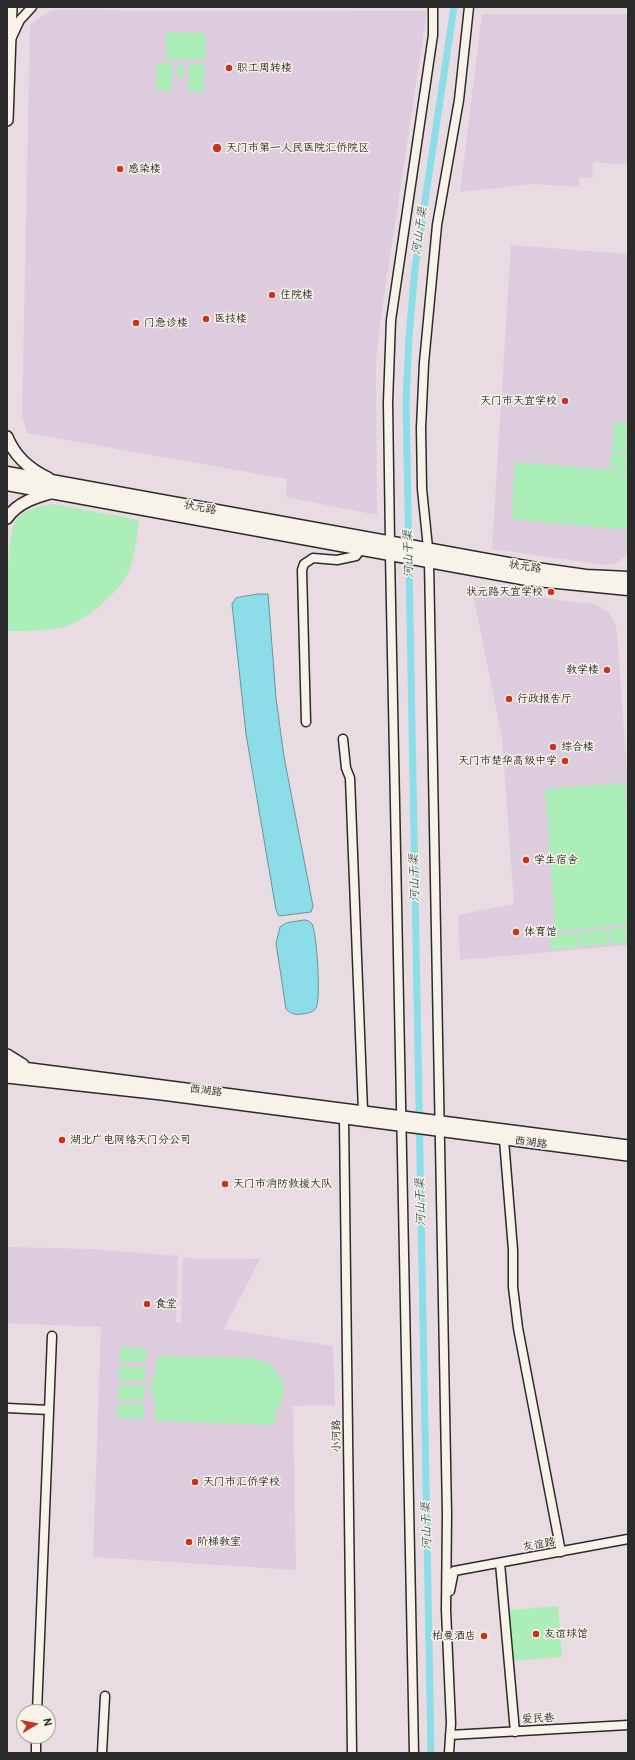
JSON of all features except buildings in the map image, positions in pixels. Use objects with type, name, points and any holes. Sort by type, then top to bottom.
[{"type":"main road","points":[[7,120],[8,51],[11,7]]},
{"type":"main road","points":[[7,437],[25,465],[55,487],[17,507],[7,518]]},
{"type":"main road","name":"状元路","points":[[7,473],[55,487],[362,549],[391,546]]},
{"type":"main road","name":"状元路","points":[[7,484],[55,487],[391,546]]},
{"type":"main road","points":[[391,546],[426,554]]},
{"type":"main road","name":"状元路","points":[[426,554],[563,573],[628,578]]},
{"type":"main road","name":"状元路","points":[[426,554],[527,579],[628,589]]},
{"type":"main road","points":[[7,1055],[32,1074],[7,1085]]},
{"type":"main road","name":"西湖路","points":[[7,1066],[32,1074],[183,1097],[344,1119],[403,1121]]},
{"type":"main road","name":"西湖路","points":[[7,1077],[32,1074],[363,1111],[403,1121]]},
{"type":"main road","points":[[403,1121],[437,1126]]},
{"type":"main road","name":"西湖路","points":[[437,1126],[504,1140],[628,1155]]},
{"type":"main road","name":"西湖路","points":[[437,1126],[628,1146]]},
{"type":"street","points":[[8,51],[20,20],[32,7]]},
{"type":"street","points":[[414,1753],[388,402],[391,320],[433,35],[433,7]]},
{"type":"street","points":[[449,1753],[450,1736],[446,1610],[447,1514],[437,1126],[426,554],[422,489],[421,428],[424,363],[437,225],[459,100],[469,7]]},
{"type":"street","points":[[306,722],[302,570],[304,564],[313,558],[337,560],[356,556],[362,549]]},
{"type":"street","points":[[343,739],[346,768],[350,778],[363,1111]]},
{"type":"street","name":"小河路","points":[[344,1119],[352,1753]]},
{"type":"street","points":[[504,1140],[513,1250],[513,1287],[518,1328],[561,1552]]},
{"type":"street","points":[[37,1704],[52,1336]]},
{"type":"street","points":[[7,1408],[49,1410]]},
{"type":"street","name":"友谊路","points":[[446,1610],[454,1571],[628,1539]]},
{"type":"street","points":[[500,1563],[515,1732]]},
{"type":"street","points":[[102,1753],[104,1696]]},
{"type":"street","name":"爱民巷","points":[[450,1736],[628,1725]]},
{"type":"shaded area","name":"天门市第一人民医院汇侨院区","points":[[51,10],[427,11],[379,331],[376,361],[377,515],[286,497],[287,479],[27,433],[22,416],[30,25]]},
{"type":"shaded area","points":[[482,14],[628,14],[628,165],[593,162],[592,178],[579,178],[579,187],[533,184],[460,192]]},
{"type":"shaded area","name":"天门市天宜学校","points":[[511,245],[628,254],[628,554],[616,564],[608,565],[590,563],[492,549]]},
{"type":"shaded area","name":"天门市楚华高级中学","points":[[471,585],[559,600],[595,604],[609,613],[615,623],[628,784],[628,945],[460,960],[458,915],[514,904],[502,738]]},
{"type":"shaded area","name":"天门市汇侨学校","points":[[7,1247],[93,1249],[178,1256],[176,1322],[181,1323],[183,1258],[260,1259],[224,1329],[333,1346],[335,1405],[293,1406],[296,1570],[93,1557],[101,1327],[7,1323]]},
{"type":"green space","points":[[166,32],[206,33],[205,60],[166,59]]},
{"type":"green space","points":[[157,63],[172,63],[172,91],[156,90]]},
{"type":"green space","points":[[189,64],[204,64],[204,92],[188,91]]},
{"type":"green space","points":[[177,65],[184,65],[183,78],[177,78]]},
{"type":"green space","points":[[614,422],[628,423],[628,438],[613,437]]},
{"type":"green space","points":[[613,438],[628,439],[628,454],[612,452]]},
{"type":"green space","points":[[611,454],[628,455],[628,470],[610,468]]},
{"type":"green space","points":[[515,462],[628,471],[628,530],[511,519]]},
{"type":"green space","points":[[53,504],[139,520],[137,539],[129,571],[125,579],[101,605],[72,624],[50,629],[8,631],[8,572],[10,540],[13,528],[17,519],[25,512],[38,507]]},
{"type":"green space","points":[[625,783],[628,828],[628,924],[556,932],[545,789]]},
{"type":"green space","points":[[628,927],[628,942],[610,944],[608,929]]},
{"type":"green space","points":[[606,929],[608,944],[580,947],[578,932]]},
{"type":"green space","points":[[577,933],[578,947],[551,950],[549,936]]},
{"type":"green space","points":[[120,1347],[146,1348],[146,1362],[119,1362]]},
{"type":"green space","points":[[157,1356],[251,1358],[269,1363],[281,1378],[284,1390],[281,1403],[275,1413],[275,1425],[155,1421],[155,1406],[150,1389],[156,1370]]},
{"type":"green space","points":[[119,1366],[145,1367],[145,1381],[119,1381]]},
{"type":"green space","points":[[118,1385],[145,1386],[144,1400],[118,1400]]},
{"type":"green space","points":[[118,1404],[144,1404],[144,1419],[117,1418]]},
{"type":"green space","name":"友谊球馆","points":[[558,1606],[562,1657],[513,1661],[509,1610]]},
{"type":"water","points":[[258,594],[268,594],[276,698],[284,757],[313,906],[311,912],[279,916],[276,910],[246,734],[232,604],[236,598]]},
{"type":"water","points":[[304,920],[312,924],[314,930],[317,952],[318,993],[315,1010],[308,1013],[295,1014],[286,1009],[276,943],[280,927],[286,923]]},
{"type":"waterway","name":"河山干渠","points":[[431,1753],[406,401],[409,337],[415,268],[454,7]]},
{"type":"place","name":"职工周转楼","points":[[229,68]]},
{"type":"place","name":"天门市第一人民医院汇侨院区","points":[[217,148]]},
{"type":"place","name":"感染楼","points":[[120,169]]},
{"type":"place","name":"住院楼","points":[[272,295]]},
{"type":"place","name":"医技楼","points":[[206,319]]},
{"type":"place","name":"门急诊楼","points":[[136,323]]},
{"type":"place","name":"天门市天宜学校","points":[[565,401]]},
{"type":"place","name":"状元路天宜学校","points":[[551,592]]},
{"type":"place","name":"教学楼","points":[[607,670]]},
{"type":"place","name":"行政报告厅","points":[[509,699]]},
{"type":"place","name":"综合楼","points":[[553,747]]},
{"type":"place","name":"天门市楚华高级中学","points":[[565,761]]},
{"type":"place","name":"学生宿舍","points":[[526,860]]},
{"type":"place","name":"体育馆","points":[[516,932]]},
{"type":"place","name":"湖北广电网络天门分公司","points":[[62,1140]]},
{"type":"place","name":"天门市消防救援大队","points":[[225,1184]]},
{"type":"place","name":"食堂","points":[[147,1304]]},
{"type":"place","name":"天门市汇侨学校","points":[[195,1482]]},
{"type":"place","name":"阶梯教室","points":[[189,1542]]},
{"type":"place","name":"友谊球馆","points":[[536,1634]]},
{"type":"place","name":"柏曼酒店","points":[[484,1636]]}]
